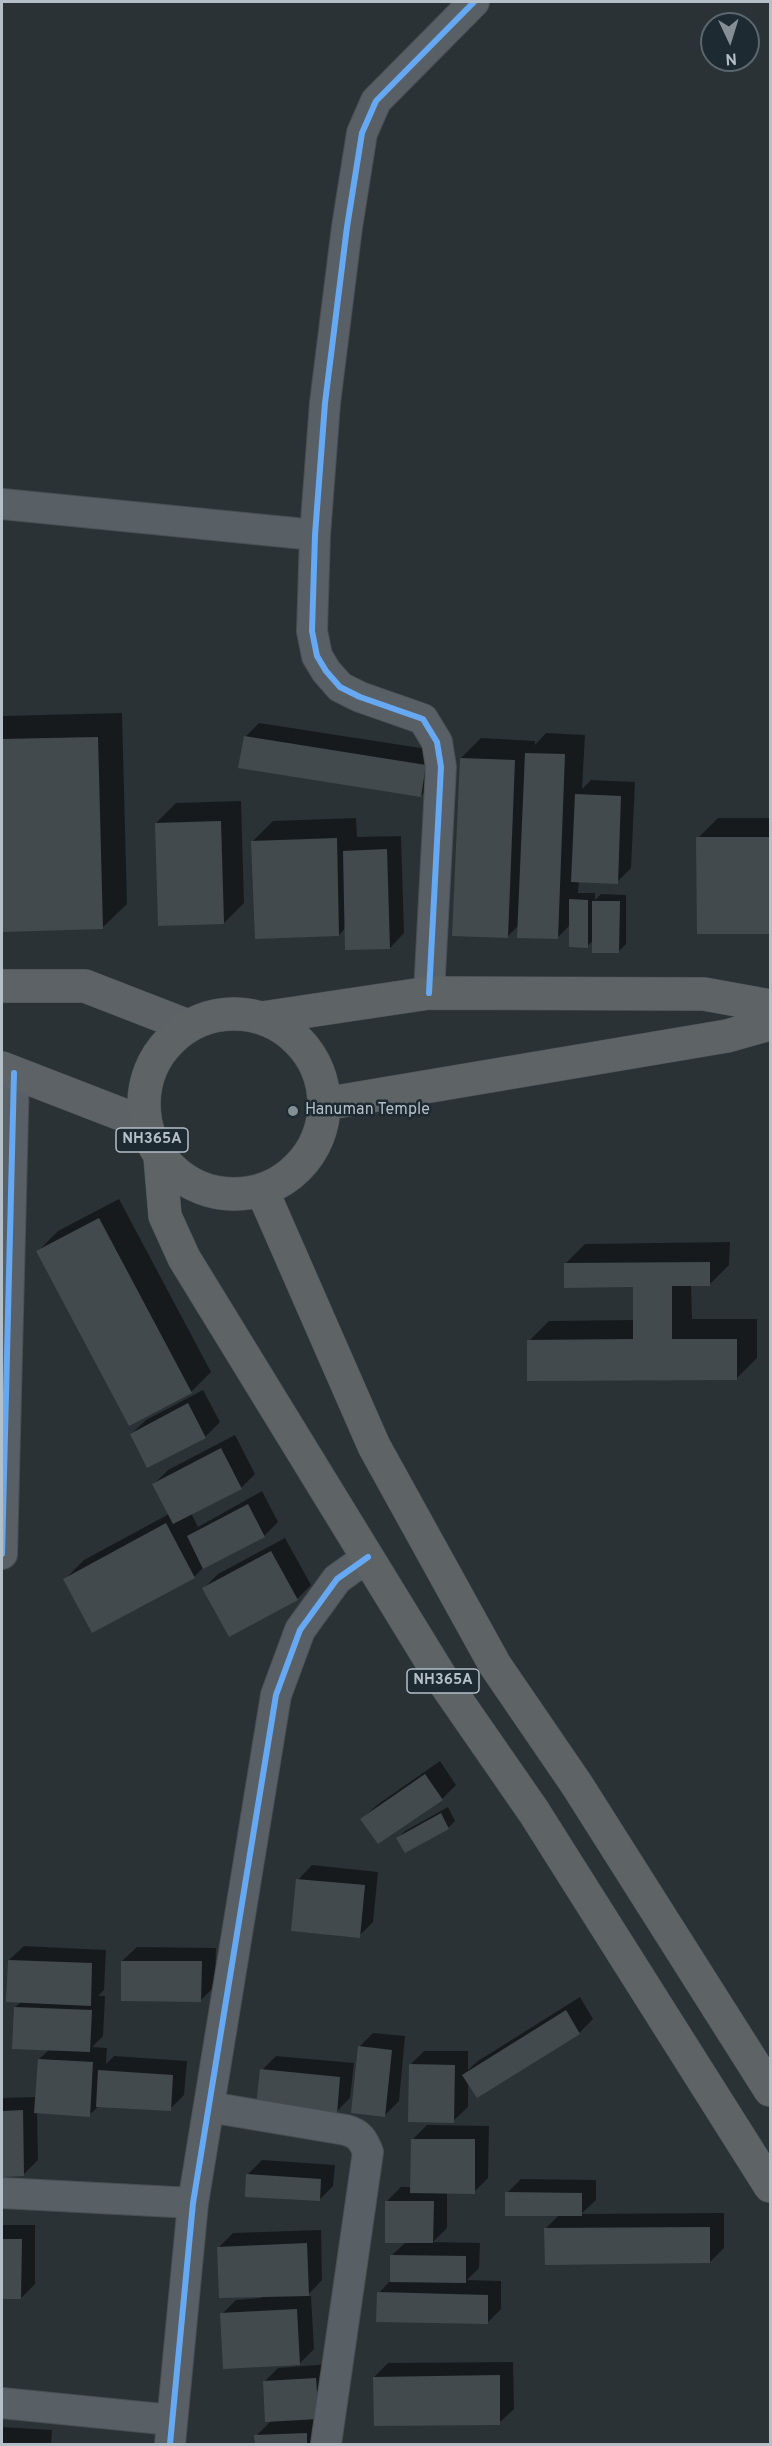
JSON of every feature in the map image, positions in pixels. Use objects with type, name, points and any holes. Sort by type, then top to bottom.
[{"type":"highway","name":"NH365A","points":[[771,1006],[704,994],[429,993],[262,1018],[224,1014],[188,1026],[160,1050],[145,1085],[144,1123],[160,1157],[165,1216],[184,1258],[442,1679],[534,1812],[771,2186]]},
{"type":"highway","name":"NH365A","points":[[160,1157],[188,1182],[224,1194],[262,1190],[295,1171],[317,1141],[324,1104],[317,1067],[295,1037],[262,1018]]},
{"type":"highway","points":[[324,1104],[727,1036],[771,1024]]},
{"type":"highway","name":"NH365A","points":[[262,1190],[374,1446],[495,1665],[577,1785],[771,2090]]},
{"type":"main road","points":[[2,986],[85,986],[188,1026]]},
{"type":"main road","points":[[8,1070],[144,1123]]},
{"type":"street","points":[[429,993],[441,767],[437,742],[423,719],[360,697],[340,687],[317,656],[312,631],[315,535],[325,403],[347,227],[362,133],[376,101],[474,2]]},
{"type":"street","points":[[2,504],[315,535]]},
{"type":"street","points":[[2,1554],[8,1070]]},
{"type":"street","points":[[2,2403],[171,2432],[193,2203],[276,1695],[300,1630],[337,1579],[368,1557]]},
{"type":"street","points":[[209,2107],[346,2130],[362,2138],[368,2152],[326,2445]]},
{"type":"street","points":[[2,2193],[193,2203]]},
{"type":"building","points":[[244,736],[426,765],[421,797],[238,768]]},
{"type":"building","points":[[98,737],[103,929],[2,932],[2,739]]},
{"type":"building","points":[[525,753],[565,754],[558,939],[517,938]]},
{"type":"building","points":[[460,758],[515,760],[508,938],[452,936]]},
{"type":"building","points":[[575,794],[621,796],[618,884],[571,882]]},
{"type":"building","points":[[221,821],[224,924],[158,926],[155,823]]},
{"type":"building","points":[[696,837],[770,837],[770,934],[697,934]]},
{"type":"building","points":[[337,838],[339,936],[255,939],[251,841]]},
{"type":"building","points":[[387,849],[390,949],[345,950],[343,851]]},
{"type":"building","points":[[569,899],[588,900],[588,948],[569,947]]},
{"type":"building","points":[[592,901],[620,901],[619,953],[592,953]]},
{"type":"building","points":[[99,1218],[192,1393],[129,1426],[36,1251]]},
{"type":"building","points":[[710,1262],[710,1286],[672,1286],[672,1339],[737,1339],[737,1380],[527,1381],[527,1340],[633,1339],[633,1287],[564,1288],[564,1263]]},
{"type":"building","points":[[188,1403],[206,1438],[147,1468],[130,1434]]},
{"type":"building","points":[[221,1448],[242,1489],[173,1524],[152,1484]]},
{"type":"building","points":[[248,1504],[265,1537],[203,1569],[187,1536]]},
{"type":"building","points":[[166,1523],[195,1578],[92,1633],[63,1579]]},
{"type":"building","points":[[271,1551],[298,1600],[229,1637],[202,1588]]},
{"type":"building","points":[[425,1774],[443,1800],[378,1844],[360,1819]]},
{"type":"building","points":[[441,1813],[449,1829],[405,1853],[396,1838]]},
{"type":"building","points":[[296,1879],[365,1885],[360,1938],[291,1931]]},
{"type":"building","points":[[8,1960],[92,1963],[91,2006],[6,2002]]},
{"type":"building","points":[[121,1961],[202,1961],[201,2002],[121,2001]]},
{"type":"building","points":[[14,2007],[92,2010],[90,2052],[12,2049]]},
{"type":"building","points":[[566,2010],[580,2034],[477,2098],[462,2075]]},
{"type":"building","points":[[358,2046],[392,2050],[385,2117],[351,2113]]},
{"type":"building","points":[[38,2059],[93,2062],[90,2117],[34,2113]]},
{"type":"building","points":[[409,2064],[455,2065],[454,2123],[408,2122]]},
{"type":"building","points":[[260,2069],[340,2077],[337,2114],[256,2105]]},
{"type":"building","points":[[98,2070],[173,2075],[171,2111],[96,2107]]},
{"type":"building","points":[[23,2110],[24,2176],[2,2177],[2,2111]]},
{"type":"building","points":[[411,2139],[475,2139],[475,2194],[410,2193]]},
{"type":"building","points":[[246,2174],[321,2179],[320,2201],[245,2197]]},
{"type":"building","points":[[505,2192],[582,2193],[582,2216],[505,2216]]},
{"type":"building","points":[[385,2201],[434,2201],[433,2243],[385,2243]]},
{"type":"building","points":[[710,2227],[710,2263],[545,2265],[544,2228]]},
{"type":"building","points":[[2,2239],[22,2239],[21,2299],[2,2299]]},
{"type":"building","points":[[307,2243],[309,2296],[219,2298],[217,2247]]},
{"type":"building","points":[[390,2255],[466,2256],[466,2283],[390,2282]]},
{"type":"building","points":[[377,2292],[488,2295],[488,2324],[376,2322]]},
{"type":"building","points":[[297,2309],[300,2365],[223,2369],[220,2313]]},
{"type":"building","points":[[500,2375],[500,2425],[374,2426],[373,2377]]},
{"type":"building","points":[[316,2378],[319,2419],[265,2422],[263,2381]]},
{"type":"building","points":[[307,2433],[307,2444],[255,2444],[254,2435]]},
{"type":"cycle path","points":[[429,993],[441,767],[437,742],[423,719],[360,697],[340,687],[317,656],[312,631],[315,535],[325,403],[347,227],[362,133],[376,101],[474,2]]},
{"type":"cycle path","points":[[2,1554],[14,1073]]},
{"type":"cycle path","points":[[170,2444],[193,2203],[276,1695],[300,1630],[337,1579],[368,1557]]},
{"type":"place","name":"Hanuman Temple","points":[[293,1111]]}]
